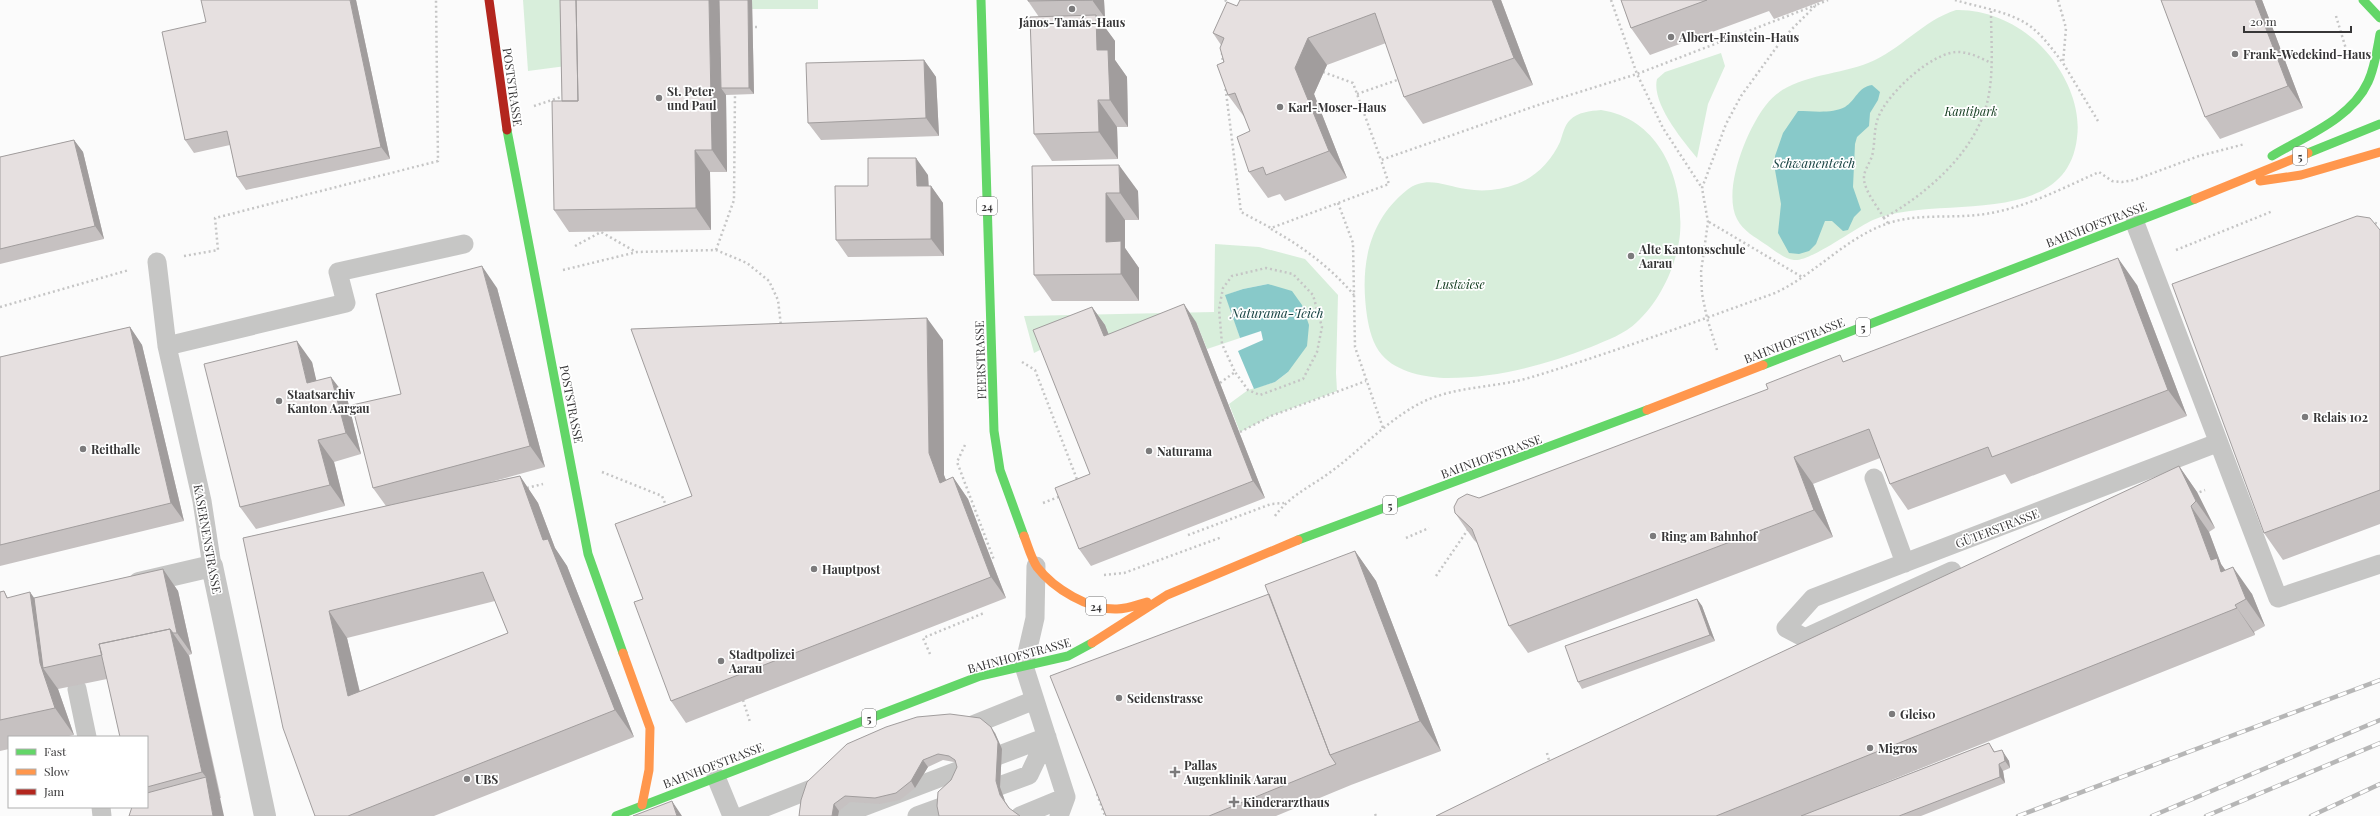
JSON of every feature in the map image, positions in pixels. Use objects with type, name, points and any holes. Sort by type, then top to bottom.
[{"type":"main road","name":"POSTSTRASSE","points":[[489,0],[511,160],[588,554],[650,728],[649,770],[642,806]]},
{"type":"main road","name":"FEERSTRASSE","points":[[981,0],[996,453],[1009,498],[1036,566],[1061,588],[1077,598],[1103,608],[1116,609],[1167,595]]},
{"type":"main road","points":[[2363,0],[2380,18]]},
{"type":"main road","points":[[2220,188],[2340,116],[2360,98],[2372,74],[2380,34]]},
{"type":"main road","name":"BAHNHOFSTRASSE","points":[[616,816],[980,676],[1068,656],[1084,648],[1167,595],[1321,530],[1508,463],[2135,223],[2380,124]]},
{"type":"main road","points":[[2220,188],[2301,175],[2380,152]]},
{"type":"street","points":[[122,587],[212,566]]},
{"type":"street","name":"KASERNENSTRASSE","points":[[212,566],[265,816]]},
{"type":"lane","points":[[2135,223],[2149,260],[2173,301],[2218,443],[2278,598],[2380,564]]},
{"type":"lane","points":[[167,346],[346,303],[338,272],[464,244]]},
{"type":"lane","name":"KASERNENSTRASSE","points":[[157,262],[167,346],[202,501],[212,566]]},
{"type":"lane","name":"GÜTERSTRASSE","points":[[1952,571],[1805,638],[1786,628],[1813,598],[2218,443]]},
{"type":"lane","points":[[1874,478],[1905,563]]},
{"type":"lane","points":[[1036,566],[1035,618],[1024,666],[1066,797],[1059,816]]},
{"type":"lane","points":[[77,689],[87,736]]},
{"type":"lane","points":[[941,737],[1035,700]]},
{"type":"lane","points":[[839,816],[1047,737]]},
{"type":"lane","points":[[917,816],[1029,774],[1047,737]]},
{"type":"lane","points":[[743,816],[847,775]]},
{"type":"lane","points":[[716,777],[732,816]]},
{"type":"lane","points":[[1020,816],[1066,797]]},
{"type":"path","points":[[0,307],[157,262],[218,250],[215,218],[438,161],[436,0]]},
{"type":"path","points":[[1225,0],[1232,7]]},
{"type":"path","points":[[1611,0],[1637,74],[1663,128],[1702,188],[1708,222],[1701,272],[1707,318],[1726,379]]},
{"type":"path","points":[[1381,160],[1541,104],[1637,74],[1828,0]]},
{"type":"path","points":[[1955,0],[2026,24],[2050,45],[2063,63],[2098,121]]},
{"type":"path","points":[[2058,0],[2066,28],[2063,63]]},
{"type":"path","points":[[1702,188],[1726,124],[1741,96],[1784,37],[1816,4]]},
{"type":"path","points":[[1884,218],[1914,199],[1932,183],[1972,138],[1980,124],[1988,98],[1991,63],[1991,11]]},
{"type":"path","points":[[2335,14],[2346,51]]},
{"type":"path","points":[[744,27],[759,27]]},
{"type":"path","points":[[1221,46],[1224,69]]},
{"type":"path","points":[[1888,224],[1868,190],[1864,180],[1865,170],[1872,156],[1876,125],[1883,108],[1908,79],[1924,65],[1944,55],[1958,52],[1969,53],[1991,63]]},
{"type":"path","points":[[1271,228],[1389,184],[1353,83],[1323,72]]},
{"type":"path","points":[[1357,94],[1406,76]]},
{"type":"path","points":[[1224,77],[1241,212],[1303,247],[1335,273],[1354,295]]},
{"type":"path","points":[[716,250],[734,200],[735,90]]},
{"type":"path","points":[[526,109],[568,94]]},
{"type":"path","points":[[1274,518],[1284,503],[1331,472],[1383,428],[1415,406],[1432,398],[1468,388],[1531,378],[1707,318],[1775,292],[1803,278],[1834,253],[1864,234],[1900,220],[1968,216],[1999,212],[2048,194],[2099,172],[2112,181],[2122,182],[2134,180],[2199,156],[2250,142]]},
{"type":"path","points":[[1338,203],[1353,242],[1355,347],[1383,428]]},
{"type":"path","points":[[2149,260],[2280,209]]},
{"type":"path","points":[[1708,222],[1803,278]]},
{"type":"path","points":[[2375,223],[2380,224]]},
{"type":"path","points":[[575,246],[601,232],[637,252]]},
{"type":"path","points":[[559,271],[637,252],[716,250],[747,263],[769,281],[778,300],[781,326]]},
{"type":"path","points":[[1266,268],[1293,274],[1313,295],[1322,327],[1317,352],[1303,379],[1260,395],[1248,390],[1235,372],[1222,344],[1219,309],[1223,288],[1232,276],[1266,268]]},
{"type":"path","points":[[1019,360],[1035,370],[1081,490]]},
{"type":"path","points":[[1220,383],[1235,372]]},
{"type":"path","points":[[1240,432],[1271,416],[1366,381]]},
{"type":"path","points":[[966,443],[957,462],[994,560]]},
{"type":"path","points":[[600,471],[662,496],[668,510]]},
{"type":"path","points":[[520,490],[574,477]]},
{"type":"path","points":[[2188,498],[2231,478]]},
{"type":"path","points":[[1040,504],[1067,494]]},
{"type":"path","points":[[1188,535],[1271,504],[1284,503]]},
{"type":"path","points":[[1436,576],[1472,522]]},
{"type":"path","points":[[1406,538],[1430,528]]},
{"type":"path","points":[[1098,576],[1124,573],[1229,534]]},
{"type":"path","points":[[930,654],[923,638],[984,613]]},
{"type":"path","points":[[743,700],[750,722]]},
{"type":"path","points":[[1547,752],[1551,766]]},
{"type":"green space","points":[[523,0],[564,0],[566,66],[528,71]]},
{"type":"green space","points":[[752,0],[818,0],[818,9],[752,9]]},
{"type":"green space","name":"Kantipark","points":[[1956,10],[1982,13],[2008,22],[2020,29],[2041,46],[2050,56],[2068,84],[2077,116],[2077,138],[2067,167],[2049,187],[2023,198],[1993,204],[1898,213],[1873,220],[1811,256],[1794,260],[1783,256],[1746,230],[1737,219],[1733,207],[1735,177],[1739,160],[1751,129],[1766,105],[1775,95],[1800,82],[1868,63],[1891,51],[1933,21]]},
{"type":"green space","points":[[1721,53],[1725,66],[1708,104],[1697,158],[1684,142],[1663,110],[1656,89],[1657,79],[1665,72]]},
{"type":"green space","name":"Lustwiese","points":[[1601,110],[1621,116],[1639,125],[1653,139],[1664,155],[1672,173],[1678,193],[1680,234],[1678,246],[1666,282],[1653,304],[1637,322],[1616,336],[1591,347],[1539,365],[1503,373],[1467,377],[1431,377],[1403,370],[1388,361],[1376,347],[1370,331],[1365,298],[1365,281],[1369,247],[1383,216],[1394,203],[1407,190],[1421,183],[1436,183],[1472,190],[1492,190],[1505,188],[1524,181],[1543,167],[1553,155],[1560,142],[1565,127],[1573,117],[1588,111]]},
{"type":"green space","points":[[1215,244],[1259,247],[1305,259],[1338,295],[1337,391],[1271,416],[1240,432],[1229,404],[1248,390],[1275,382],[1288,372],[1268,284],[1243,289],[1226,295],[1240,338],[1207,349],[1196,322],[1046,347],[1034,353],[1024,316],[1214,312]]},
{"type":"water","name":"Schwanenteich","points":[[1872,85],[1880,92],[1878,100],[1870,113],[1869,126],[1857,137],[1855,144],[1853,187],[1861,210],[1854,217],[1848,230],[1843,231],[1832,221],[1825,221],[1816,244],[1809,251],[1799,254],[1789,253],[1778,233],[1781,204],[1775,170],[1775,156],[1783,133],[1798,111],[1822,112],[1840,109],[1849,104],[1863,88]]},
{"type":"water","name":"Naturama-Teich","points":[[1268,284],[1292,291],[1302,305],[1309,325],[1307,346],[1288,372],[1275,382],[1254,389],[1238,351],[1263,340],[1261,331],[1240,338],[1225,295],[1243,289]]},
{"type":"building","points":[[201,0],[350,0],[381,147],[237,177],[227,131],[185,140],[162,32],[206,22]]},
{"type":"building","points":[[560,0],[576,0],[578,101],[562,101]]},
{"type":"building","name":"St. Peter und Paul","points":[[576,0],[709,0],[712,150],[695,150],[696,208],[554,210],[552,101],[578,101]]},
{"type":"building","points":[[719,0],[748,0],[749,88],[721,88]]},
{"type":"building","points":[[1028,0],[1092,0],[1028,1]]},
{"type":"building","name":"Karl-Moser-Haus","points":[[1240,0],[1492,0],[1514,58],[1404,97],[1375,13],[1308,38],[1295,68],[1329,151],[1266,175],[1263,167],[1249,172],[1237,137],[1250,131],[1235,93],[1228,95],[1217,65],[1224,62],[1220,48],[1224,38],[1213,33],[1227,2],[1237,6]]},
{"type":"building","points":[[1621,0],[1707,0],[1631,28]]},
{"type":"building","name":"Frank-Wedekind-Haus","points":[[2161,0],[2255,0],[2288,86],[2205,117]]},
{"type":"building","points":[[1096,15],[1097,50],[1108,50],[1110,100],[1098,100],[1099,132],[1034,134],[1030,17]]},
{"type":"building","points":[[924,60],[926,118],[808,123],[806,63]]},
{"type":"building","points":[[74,140],[95,226],[0,249],[0,157]]},
{"type":"building","points":[[868,158],[916,158],[917,186],[931,186],[931,239],[836,240],[835,186],[868,186]]},
{"type":"building","points":[[1119,165],[1120,193],[1106,193],[1106,242],[1121,241],[1121,274],[1034,275],[1032,166]]},
{"type":"building","name":"Relais 102","points":[[2357,216],[2370,218],[2380,230],[2380,490],[2264,533],[2172,284]]},
{"type":"building","points":[[2118,258],[2168,390],[1992,457],[1988,447],[1890,484],[1869,429],[1794,457],[1814,510],[1509,626],[1472,529],[1455,513],[1454,507],[1458,499],[1467,494],[1479,498],[1768,389],[1766,384],[1840,355],[1843,362]]},
{"type":"building","points":[[482,266],[530,446],[373,488],[352,405],[401,394],[376,294]]},
{"type":"building","points":[[1184,304],[1253,481],[1079,549],[1055,488],[1090,474],[1033,330],[1092,307],[1104,336]]},
{"type":"building","points":[[927,318],[929,453],[940,483],[953,477],[991,577],[671,701],[634,602],[643,599],[615,524],[692,496],[631,329]]},
{"type":"building","name":"Reithalle","points":[[130,327],[171,503],[0,545],[0,357]]},
{"type":"building","points":[[297,341],[307,383],[331,377],[346,433],[318,440],[330,485],[240,507],[204,364]]},
{"type":"building","name":"Gleis0","points":[[2179,466],[2196,501],[2191,506],[2211,560],[2217,558],[2221,572],[2233,567],[2246,599],[2235,605],[2237,608],[1716,816],[1436,816],[1534,768]]},
{"type":"building","points":[[520,476],[543,540],[548,539],[615,710],[348,816],[315,816],[283,728],[243,538]],"holes":[[[483,572],[508,633],[348,696],[329,611]]]},
{"type":"building","points":[[1355,551],[1420,721],[1330,755],[1265,585]]},
{"type":"building","points":[[163,569],[177,633],[173,633],[170,629],[99,644],[102,655],[43,668],[34,598]]},
{"type":"building","points":[[4,591],[7,598],[30,592],[40,663],[55,708],[0,720],[0,592]]},
{"type":"building","points":[[1269,594],[1330,755],[1336,764],[1209,816],[1106,816],[1050,676]]},
{"type":"building","points":[[1697,599],[1710,635],[1578,682],[1565,646]]},
{"type":"building","points":[[170,629],[202,772],[148,787],[148,736],[120,736],[99,644]]},
{"type":"building","points":[[950,714],[980,718],[991,727],[998,742],[996,781],[1000,795],[1009,808],[1020,816],[939,816],[937,806],[938,792],[951,780],[957,767],[955,760],[949,756],[938,754],[923,760],[911,781],[896,793],[875,798],[845,796],[834,804],[832,816],[799,816],[801,800],[807,782],[847,744],[886,727],[917,717]]},
{"type":"building","points":[[1989,743],[1994,752],[2002,750],[2004,755],[2005,761],[1999,764],[2000,777],[1899,816],[1801,816]]},
{"type":"building","points":[[206,777],[213,816],[129,816],[132,808],[148,808],[148,793]]},
{"type":"building","points":[[672,801],[677,816],[633,816]]},
{"type":"railway","points":[[2018,816],[2380,680]]},
{"type":"railway","points":[[2152,816],[2380,720]]},
{"type":"railway","points":[[2206,816],[2380,743]]},
{"type":"railway","points":[[2311,816],[2380,784]]},
{"type":"traffic: fast","points":[[981,0],[994,431],[1000,470],[1024,536]]},
{"type":"traffic: fast","points":[[2363,0],[2380,18]]},
{"type":"traffic: fast","points":[[2272,156],[2312,134],[2339,116],[2360,95],[2368,82],[2376,58],[2380,34]]},
{"type":"traffic: fast","points":[[2308,153],[2380,124]]},
{"type":"traffic: fast","points":[[507,130],[588,554],[623,653]]},
{"type":"traffic: fast","points":[[1763,365],[2195,199]]},
{"type":"traffic: fast","points":[[1298,540],[1647,410]]},
{"type":"traffic: fast","points":[[616,816],[980,676],[1068,656],[1092,643]]},
{"type":"traffic: slow","points":[[2260,181],[2301,175],[2380,152]]},
{"type":"traffic: slow","points":[[2195,199],[2308,153]]},
{"type":"traffic: slow","points":[[1647,410],[1763,365]]},
{"type":"traffic: slow","points":[[1024,536],[1031,556],[1037,567],[1053,583],[1073,597],[1095,606],[1117,609],[1132,607],[1147,602]]},
{"type":"traffic: slow","points":[[1092,643],[1167,595],[1298,540]]},
{"type":"traffic: slow","points":[[623,653],[650,728],[649,770],[642,805]]},
{"type":"traffic: jam","points":[[489,0],[507,130]]},
{"type":"place","name":"János-Tamás-Haus","points":[[1072,9]]},
{"type":"place","name":"Albert-Einstein-Haus","points":[[1671,37]]},
{"type":"place","name":"Frank-Wedekind-Haus","points":[[2235,54]]},
{"type":"place","name":"St. Peter und Paul","points":[[659,98]]},
{"type":"place","name":"Karl-Moser-Haus","points":[[1280,107]]},
{"type":"place","name":"Alte Kantonsschule Aarau","points":[[1631,256]]},
{"type":"place","name":"Staatsarchiv Kanton Aargau","points":[[279,401]]},
{"type":"place","name":"Relais 102","points":[[2305,417]]},
{"type":"place","name":"Reithalle","points":[[83,449]]},
{"type":"place","name":"Naturama","points":[[1149,451]]},
{"type":"place","name":"Ring am Bahnhof","points":[[1653,536]]},
{"type":"place","name":"Hauptpost","points":[[814,569]]},
{"type":"place","name":"Stadtpolizei Aarau","points":[[721,661]]},
{"type":"place","name":"Seidenstrasse","points":[[1119,698]]},
{"type":"place","name":"Gleis0","points":[[1892,714]]},
{"type":"place","name":"Migros","points":[[1870,748]]},
{"type":"place","name":"Pallas Augenklinik Aarau","points":[[1175,772]]},
{"type":"place","name":"UBS","points":[[467,779]]},
{"type":"place","name":"Kinderarzthaus","points":[[1234,802]]}]
